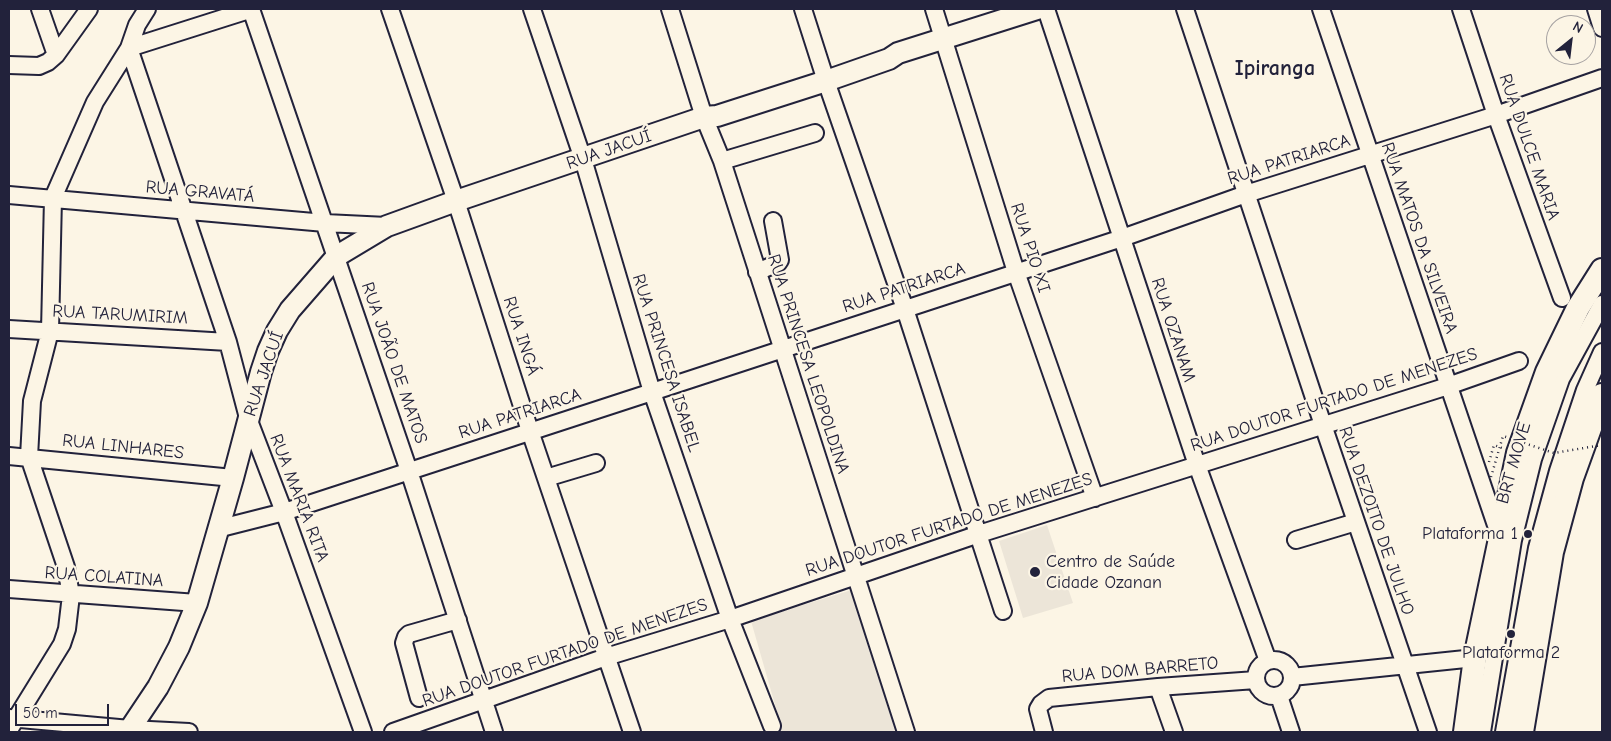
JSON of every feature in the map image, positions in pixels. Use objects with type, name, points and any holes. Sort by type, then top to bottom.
[{"type":"highway","points":[[1465,732],[1475,658],[1518,453],[1547,372],[1578,308],[1602,270]]},
{"type":"highway","points":[[1522,732],[1552,552],[1572,478],[1602,395]]},
{"type":"main road","name":"RUA JACUÍ","points":[[129,731],[166,671],[197,603],[261,372],[277,331],[290,310],[337,256],[387,226],[704,117],[716,109],[825,75],[887,50],[898,53],[1037,9]]},
{"type":"street","points":[[40,9],[56,55]]},
{"type":"street","points":[[9,66],[39,66],[48,62],[56,55],[89,9]]},
{"type":"street","points":[[147,9],[137,25],[129,48],[95,102],[53,198],[50,331],[32,401],[29,457],[66,567],[71,595],[67,630],[62,644],[11,723],[129,731],[189,732]]},
{"type":"street","points":[[129,48],[252,9]]},
{"type":"street","name":"RUA JOÃO DE MATOS","points":[[252,9],[326,223],[494,732]]},
{"type":"street","name":"RUA INGÁ","points":[[390,9],[456,201],[530,431],[632,732]]},
{"type":"street","name":"RUA PRINCESA ISABEL","points":[[532,9],[582,159],[652,392],[730,619],[772,726]]},
{"type":"street","name":"RUA PRINCESA LEOPOLDINA","points":[[670,9],[704,117],[722,161],[781,349],[906,732]]},
{"type":"street","points":[[803,9],[905,309],[1003,611]]},
{"type":"street","name":"RUA PIO XI","points":[[934,9],[1016,272],[1095,498]]},
{"type":"street","name":"RUA OZANAM","points":[[1046,9],[1197,465],[1268,661]]},
{"type":"street","name":"RUA DEZOITO DE JULHO","points":[[1185,9],[1323,425],[1428,732]]},
{"type":"street","name":"RUA MATOS DA SILVEIRA","points":[[1321,9],[1500,537]]},
{"type":"street","name":"RUA DULCE MARIA","points":[[1461,9],[1496,115],[1562,298]]},
{"type":"street","points":[[1596,9],[1602,28]]},
{"type":"street","name":"RUA MARIA RITA","points":[[129,48],[228,342],[248,418],[363,732]]},
{"type":"street","name":"RUA PATRIARCA","points":[[217,529],[284,512],[1122,238],[1246,194],[1496,115],[1602,78]]},
{"type":"street","points":[[722,161],[815,133]]},
{"type":"street","name":"RUA GRAVATÁ","points":[[9,195],[326,223],[387,226]]},
{"type":"street","points":[[757,272],[778,263],[780,260],[773,221]]},
{"type":"street","name":"BRT MOVE","points":[[1482,732],[1513,540],[1533,459],[1562,379],[1602,304]]},
{"type":"street","name":"RUA TARUMIRIM","points":[[9,329],[228,342]]},
{"type":"street","points":[[1504,732],[1537,548],[1558,471],[1585,390],[1602,352]]},
{"type":"street","name":"RUA DOUTOR FURTADO DE MENEZES","points":[[393,732],[606,657],[730,619],[979,534],[1448,386],[1519,361]]},
{"type":"street","name":"RUA LINHARES","points":[[9,456],[233,478]]},
{"type":"street","points":[[546,478],[596,463]]},
{"type":"street","points":[[1296,540],[1356,522]]},
{"type":"street","name":"RUA COLATINA","points":[[9,589],[197,603]]},
{"type":"street","points":[[419,698],[404,643],[406,637],[409,634],[458,620]]},
{"type":"street","points":[[1292,677],[1475,658]]},
{"type":"street","points":[[1268,661],[1284,663],[1291,672],[1292,677],[1289,689],[1279,696],[1267,695],[1262,691],[1256,680],[1258,669],[1268,661]]},
{"type":"street","name":"RUA DOM BARRETO","points":[[1044,732],[1038,715],[1041,704],[1049,698],[1158,687],[1256,680]]},
{"type":"street","points":[[1158,687],[1174,732]]},
{"type":"street","points":[[1279,696],[1291,732]]},
{"type":"path","points":[[1491,477],[1503,436],[1554,453],[1602,445]]},
{"type":"shaded area","name":"Centro de Saúde Cidade Ozanan","points":[[1047,525],[1073,603],[1023,618],[999,541]]},
{"type":"shaded area","points":[[858,588],[904,732],[774,732],[782,729],[751,621]]},
{"type":"place","name":"Plataforma 1","points":[[1528,534]]},
{"type":"place","name":"Centro de Saúde Cidade Ozanan","points":[[1035,572]]},
{"type":"place","name":"Plataforma 2","points":[[1511,634]]},
{"type":"district","name":"Ipiranga","points":[[1275,69]]}]
